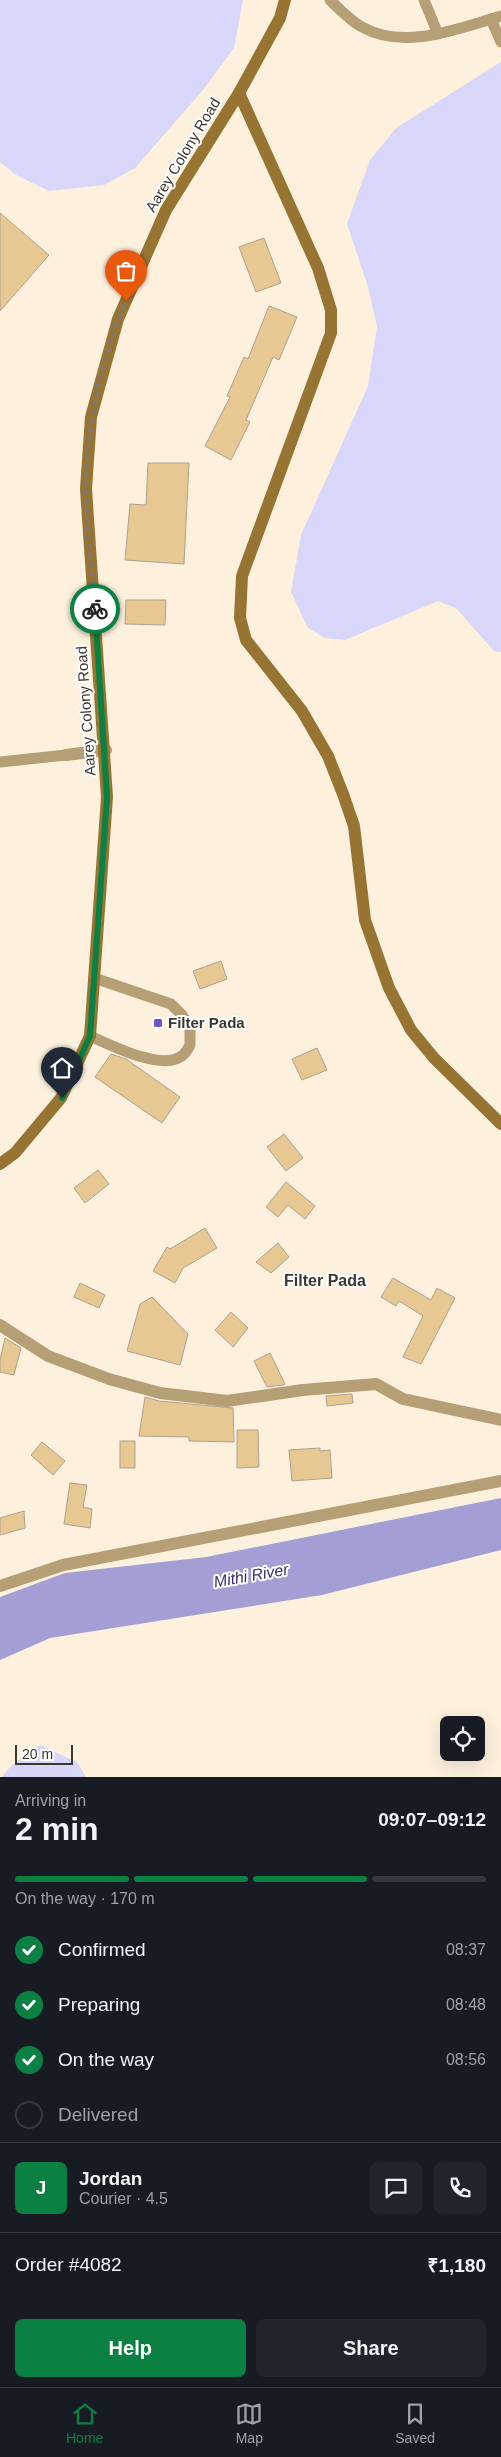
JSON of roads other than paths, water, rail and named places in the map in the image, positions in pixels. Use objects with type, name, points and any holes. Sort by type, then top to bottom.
[{"type":"main road","name":"Aarey Colony Road","points":[[0,1164],[15,1154],[62,1098],[90,1036],[107,797],[106,750],[86,489],[91,417],[118,319],[166,210],[239,93],[280,18],[285,0]]},
{"type":"main road","points":[[239,93],[318,268],[331,310],[331,333],[242,576],[240,618],[246,640],[302,711],[328,756],[354,826],[364,920],[389,988],[411,1030],[434,1058],[501,1124]]},
{"type":"street","points":[[66,755],[106,750]]},
{"type":"street","points":[[0,1325],[48,1356],[109,1379],[160,1393],[227,1401],[303,1390],[376,1384],[403,1399],[501,1420]]},
{"type":"street","points":[[0,1586],[63,1564],[501,1481]]},
{"type":"lane","points":[[330,0],[362,28],[387,36],[416,37],[438,34],[496,18],[501,42]]},
{"type":"lane","points":[[424,0],[438,34]]},
{"type":"lane","points":[[0,762],[66,755]]},
{"type":"lane","points":[[90,1036],[142,1057],[163,1062],[181,1057],[190,1045],[190,1028],[182,1015],[171,1004],[94,978]]},
{"type":"water","name":"Mithi River","points":[[501,1498],[501,1550],[322,1595],[50,1638],[0,1660],[0,1597],[65,1573],[206,1557]]},
{"type":"place","name":"Filter Pada","points":[[158,1023]]},
{"type":"district","name":"Filter Pada","points":[[325,1280]]}]
